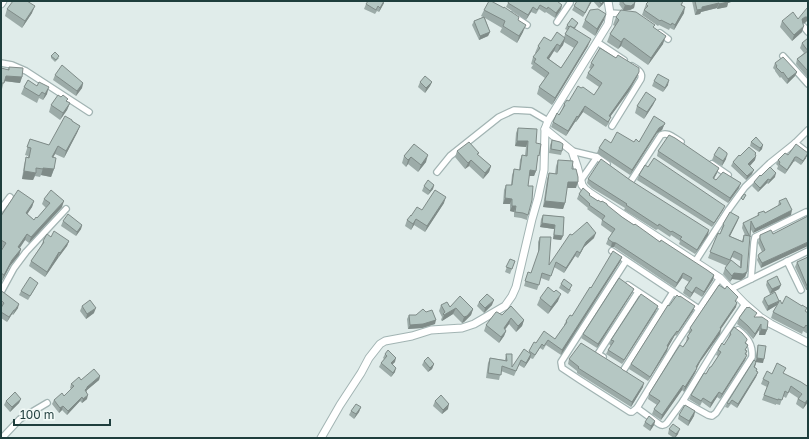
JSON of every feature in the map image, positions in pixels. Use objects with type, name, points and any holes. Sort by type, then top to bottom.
[{"type":"street","points":[[321,438],[369,358],[384,341],[412,336],[431,330],[462,328],[474,324],[505,306],[512,296],[516,287],[544,170],[545,129],[548,121],[608,24],[610,13],[608,1]]},
{"type":"street","points":[[558,22],[570,2]]},
{"type":"street","points":[[508,13],[527,25]]},
{"type":"street","points":[[610,13],[630,14]]},
{"type":"street","points":[[804,27],[808,32]]},
{"type":"street","points":[[656,30],[668,39]]},
{"type":"street","points":[[597,42],[642,73],[641,79],[612,126]]},
{"type":"street","points":[[783,56],[808,84]]},
{"type":"street","points":[[1,63],[12,65],[26,71],[88,112]]},
{"type":"street","points":[[438,172],[450,156],[499,117],[514,110],[531,111],[548,121]]},
{"type":"street","points":[[545,129],[572,151],[597,156],[614,169]]},
{"type":"street","points":[[695,262],[728,209],[745,187],[776,157],[795,143],[808,130]]},
{"type":"street","points":[[631,181],[661,135],[664,133],[688,147]]},
{"type":"street","points":[[795,143],[808,153]]},
{"type":"street","points":[[572,151],[585,189],[720,278],[745,304],[771,324],[808,343]]},
{"type":"street","points":[[648,155],[654,159]]},
{"type":"street","points":[[581,180],[597,156]]},
{"type":"street","points":[[707,160],[733,178]]},
{"type":"street","points":[[625,177],[637,185]]},
{"type":"street","points":[[739,182],[745,187]]},
{"type":"street","points":[[1,209],[10,197]]},
{"type":"street","points":[[722,205],[728,209]]},
{"type":"street","points":[[1,291],[14,268],[26,252],[66,209]]},
{"type":"street","points":[[751,279],[755,237],[806,212]]},
{"type":"street","points":[[707,229],[713,233]]},
{"type":"street","points":[[612,251],[699,309]]},
{"type":"street","points":[[730,289],[808,251]]},
{"type":"street","points":[[626,261],[561,362],[562,368],[630,412],[637,408],[676,344],[720,278]]},
{"type":"street","points":[[787,262],[801,290]]},
{"type":"street","points":[[616,277],[663,308]]},
{"type":"street","points":[[598,354],[638,292]]},
{"type":"street","points":[[623,371],[673,292]]},
{"type":"street","points":[[637,408],[659,424],[665,425],[683,401],[716,347],[745,304]]},
{"type":"street","points":[[683,401],[708,416],[715,415],[752,357],[748,339],[744,334],[731,325]]},
{"type":"street","points":[[576,340],[581,343]]},
{"type":"street","points":[[592,351],[611,363]]},
{"type":"street","points":[[617,367],[630,375]]},
{"type":"street","points":[[643,383],[650,387]]},
{"type":"street","points":[[2,438],[20,419],[47,403]]},
{"type":"building","points":[[13,1],[27,1],[35,6],[25,21],[7,9]]},
{"type":"building","points":[[368,1],[384,1],[380,8],[378,6],[376,10],[366,4]]},
{"type":"building","points":[[489,1],[504,7],[519,17],[518,20],[526,25],[519,36],[503,26],[505,21],[484,10]]},
{"type":"building","points":[[509,1],[557,1],[562,5],[556,13],[548,7],[547,9],[540,5],[537,10],[533,7],[528,15],[508,3]]},
{"type":"building","points":[[577,1],[591,1],[585,13],[574,6]]},
{"type":"building","points":[[622,1],[634,1],[635,3],[631,6],[625,5]]},
{"type":"building","points":[[649,1],[683,1],[681,5],[685,7],[675,25],[672,23],[671,25],[661,20],[660,21],[644,10],[648,6],[646,4]]},
{"type":"building","points":[[695,1],[728,2],[702,7],[702,9],[697,10]]},
{"type":"building","points":[[807,8],[808,17],[802,19],[804,26],[794,35],[782,21],[793,12],[798,19]]},
{"type":"building","points":[[598,9],[606,14],[597,29],[585,20],[590,10]]},
{"type":"building","points":[[621,10],[636,12],[655,25],[653,27],[666,36],[651,58],[624,38],[621,42],[610,34],[619,20],[616,17]]},
{"type":"building","points":[[484,17],[490,32],[480,36],[474,21]]},
{"type":"building","points":[[572,18],[578,23],[574,28],[567,25]]},
{"type":"building","points":[[570,26],[591,39],[555,98],[539,87],[549,73],[534,62],[536,59],[533,57],[540,48],[538,46],[544,37],[551,41],[557,32],[565,38],[560,46],[557,44],[547,58],[561,68],[578,42],[565,34]]},
{"type":"building","points":[[808,38],[808,51],[802,43]]},
{"type":"building","points":[[600,48],[616,58],[618,55],[639,68],[639,72],[609,116],[611,117],[608,122],[585,106],[568,131],[553,122],[557,113],[559,115],[565,105],[564,104],[567,100],[569,101],[578,86],[581,88],[583,87],[594,95],[602,83],[588,73],[594,65],[591,63]]},
{"type":"building","points":[[808,51],[808,71],[797,59]]},
{"type":"building","points":[[55,52],[59,56],[56,60],[51,56]]},
{"type":"building","points":[[783,57],[797,72],[788,79],[783,72],[782,73],[776,67],[777,66],[775,63]]},
{"type":"building","points":[[62,65],[83,83],[77,91],[55,75]]},
{"type":"building","points":[[9,67],[23,68],[22,77],[6,76],[4,83],[1,83],[1,68],[9,70]]},
{"type":"building","points":[[658,74],[669,80],[665,88],[654,81]]},
{"type":"building","points":[[425,76],[432,82],[426,88],[420,82]]},
{"type":"building","points":[[28,80],[37,86],[39,82],[49,87],[45,94],[42,92],[39,96],[24,87]]},
{"type":"building","points":[[646,92],[656,99],[647,112],[637,106]]},
{"type":"building","points":[[58,95],[61,97],[63,95],[68,99],[66,101],[70,103],[63,113],[51,105]]},
{"type":"building","points":[[65,116],[80,126],[66,151],[58,146],[52,157],[56,158],[54,169],[36,168],[36,173],[24,171],[26,157],[29,158],[31,148],[27,147],[30,139],[49,145]]},
{"type":"building","points":[[654,116],[665,123],[659,128],[632,170],[599,148],[605,139],[611,143],[617,132],[634,142],[636,139],[639,142]]},
{"type":"building","points":[[518,128],[537,129],[536,143],[541,144],[536,171],[530,170],[528,186],[533,186],[532,200],[528,215],[515,212],[516,206],[512,206],[512,199],[505,198],[506,185],[512,185],[514,169],[520,170],[522,155],[527,156],[528,141],[517,141]]},
{"type":"building","points":[[669,135],[719,168],[713,178],[716,180],[723,172],[741,183],[730,198],[658,151]]},
{"type":"building","points":[[756,137],[763,145],[760,148],[751,142]]},
{"type":"building","points":[[552,140],[563,144],[562,151],[551,149]]},
{"type":"building","points":[[469,142],[479,153],[477,154],[491,166],[485,173],[471,160],[468,163],[457,151]]},
{"type":"building","points":[[414,144],[428,155],[421,165],[411,157],[408,160],[404,156]]},
{"type":"building","points":[[796,144],[808,153],[803,161],[795,157],[787,170],[779,164],[780,162],[778,160],[785,153],[788,155]]},
{"type":"building","points":[[719,147],[727,153],[723,161],[714,155]]},
{"type":"building","points":[[749,147],[756,153],[756,156],[748,164],[754,170],[747,176],[733,162]]},
{"type":"building","points":[[654,158],[725,206],[714,223],[639,175],[645,165],[648,167]]},
{"type":"building","points":[[601,159],[630,180],[709,230],[697,250],[680,239],[682,237],[659,224],[658,226],[588,179]]},
{"type":"building","points":[[558,160],[573,161],[572,169],[576,169],[578,177],[578,182],[568,182],[565,203],[545,201],[549,173],[557,174]]},
{"type":"building","points":[[770,167],[776,173],[760,188],[754,182]]},
{"type":"building","points":[[428,180],[434,185],[430,191],[424,186]]},
{"type":"building","points":[[583,188],[590,194],[589,195],[598,201],[602,201],[607,204],[634,225],[635,224],[660,242],[661,240],[714,275],[704,292],[696,287],[692,293],[685,288],[692,278],[683,273],[677,283],[608,239],[615,229],[602,220],[605,216],[589,205],[590,204],[579,194]]},
{"type":"building","points":[[18,190],[34,201],[26,213],[34,220],[50,203],[44,199],[51,190],[64,201],[31,237],[27,234],[18,247],[21,249],[12,260],[4,275],[1,273],[1,251],[6,243],[1,240],[1,216]]},
{"type":"building","points":[[435,190],[446,197],[427,226],[416,219],[413,224],[407,220],[417,207],[422,210]]},
{"type":"building","points":[[744,194],[746,195],[743,200],[741,198]]},
{"type":"building","points":[[786,198],[792,210],[755,229],[751,221],[750,237],[743,223],[759,215],[758,213],[764,211],[765,213],[781,204],[779,201]]},
{"type":"building","points":[[730,212],[739,217],[729,236],[743,242],[744,235],[750,236],[747,272],[743,274],[734,273],[732,276],[725,268],[731,260],[741,268],[742,255],[734,251],[730,260],[710,252],[718,233],[720,234],[724,225],[723,224]]},
{"type":"building","points":[[68,214],[82,225],[77,232],[63,221]]},
{"type":"building","points":[[543,215],[564,217],[563,236],[554,235],[555,225],[542,223]]},
{"type":"building","points":[[808,216],[808,242],[762,263],[758,256],[765,250],[760,239],[760,235],[771,230],[773,234]]},
{"type":"building","points":[[587,222],[596,233],[586,242],[580,253],[577,251],[566,268],[556,262],[551,276],[542,273],[539,285],[525,281],[528,272],[531,273],[539,250],[540,237],[551,237],[549,265],[570,234],[572,235]]},
{"type":"building","points":[[54,231],[69,241],[60,253],[59,252],[47,272],[31,261],[44,242],[43,241],[47,234],[51,237]]},
{"type":"building","points":[[613,251],[622,257],[562,350],[548,340],[544,346],[542,344],[535,355],[529,351],[534,342],[536,343],[544,331],[555,339],[570,315],[572,316],[590,287],[591,288]]},
{"type":"building","points":[[808,257],[808,285],[807,286],[797,262]]},
{"type":"building","points":[[510,259],[515,261],[512,269],[506,267]]},
{"type":"building","points":[[777,276],[781,285],[772,289],[767,281]]},
{"type":"building","points":[[30,277],[38,283],[30,296],[21,291]]},
{"type":"building","points":[[619,278],[634,289],[598,344],[583,334]]},
{"type":"building","points":[[564,279],[572,285],[569,290],[561,284]]},
{"type":"building","points":[[719,285],[725,289],[727,286],[738,297],[735,301],[737,303],[702,357],[685,387],[683,385],[662,415],[654,409],[660,401],[649,394],[680,345],[683,347],[689,338],[687,337],[692,330],[690,328]]},
{"type":"building","points":[[548,287],[554,292],[556,290],[561,294],[551,307],[540,298]]},
{"type":"building","points":[[1,291],[19,304],[9,317],[1,312],[1,308],[4,303],[1,300]]},
{"type":"building","points":[[775,292],[779,301],[768,306],[764,298]]},
{"type":"building","points":[[487,294],[494,300],[485,308],[479,302]]},
{"type":"building","points":[[641,294],[658,306],[624,360],[608,350],[614,341],[611,340]]},
{"type":"building","points":[[677,295],[695,306],[678,332],[677,331],[671,339],[667,346],[668,347],[650,377],[631,364],[668,305],[669,306]]},
{"type":"building","points":[[460,296],[473,309],[467,316],[464,317],[456,308],[444,315],[443,314],[445,312],[441,305],[447,302],[450,307]]},
{"type":"building","points":[[786,296],[807,308],[805,311],[808,313],[808,327],[806,325],[804,328],[773,312],[780,300],[782,304]]},
{"type":"building","points":[[90,300],[96,308],[87,314],[82,306]]},
{"type":"building","points":[[511,306],[524,320],[518,326],[511,318],[504,328],[506,331],[501,337],[486,325],[496,312],[502,315]]},
{"type":"building","points":[[747,307],[757,313],[754,317],[762,317],[768,321],[767,330],[761,329],[761,324],[755,334],[739,318]]},
{"type":"building","points":[[423,309],[426,312],[432,310],[436,320],[423,324],[410,325],[409,315],[416,315]]},
{"type":"building","points":[[734,327],[747,339],[745,343],[748,345],[745,350],[747,351],[745,354],[747,355],[722,394],[719,392],[711,403],[703,398],[701,401],[691,395],[704,373],[706,374],[721,352],[718,350],[722,343],[724,345]]},
{"type":"building","points":[[581,343],[644,383],[632,402],[578,368],[579,367],[569,359]]},
{"type":"building","points":[[758,345],[766,346],[764,359],[757,358]]},
{"type":"building","points":[[524,349],[531,354],[526,363],[521,360],[516,371],[502,366],[501,375],[488,373],[490,358],[507,361],[506,354],[512,354],[512,367]]},
{"type":"building","points":[[388,350],[396,358],[391,363],[396,368],[393,373],[381,363],[387,356],[385,354]]},
{"type":"building","points":[[428,357],[434,364],[430,368],[424,361]]},
{"type":"building","points":[[754,360],[756,362],[754,367],[758,372],[738,404],[732,400],[729,404],[727,403]]},
{"type":"building","points":[[777,363],[786,368],[783,373],[807,386],[808,385],[808,399],[805,403],[798,399],[802,394],[791,386],[788,393],[785,391],[782,400],[764,395],[769,382],[763,379],[767,371],[772,374]]},
{"type":"building","points":[[94,369],[100,376],[85,390],[88,395],[83,399],[82,397],[68,411],[63,406],[60,408],[54,400],[62,393],[64,396],[74,386],[71,384],[79,377],[81,380]]},
{"type":"building","points":[[15,392],[21,399],[12,407],[6,401]]},
{"type":"building","points":[[441,395],[449,404],[443,410],[435,401]]},
{"type":"building","points":[[356,404],[361,407],[356,414],[351,411]]},
{"type":"building","points":[[685,405],[695,411],[689,421],[679,415]]},
{"type":"building","points":[[649,416],[655,421],[651,426],[645,422]]},
{"type":"building","points":[[673,424],[680,429],[676,434],[669,429]]}]
